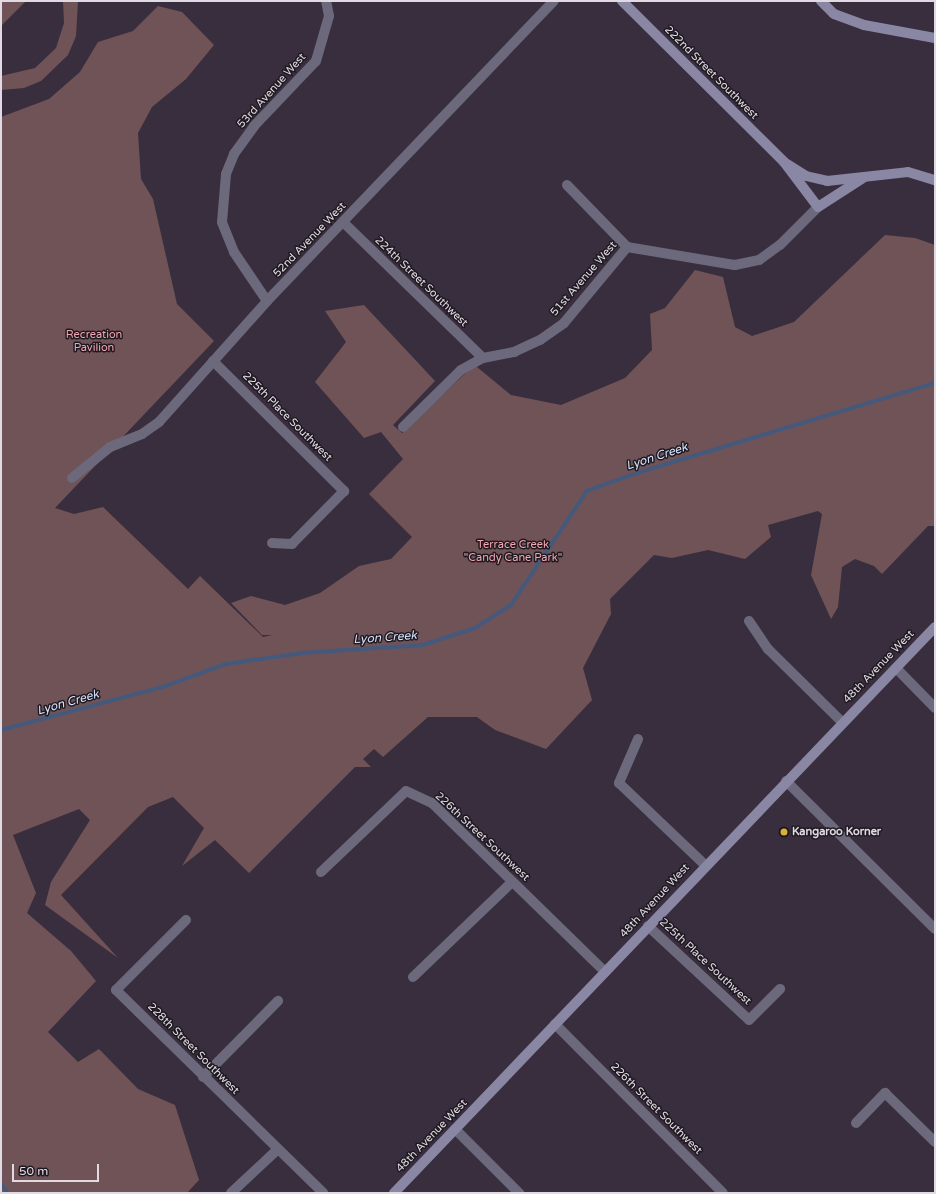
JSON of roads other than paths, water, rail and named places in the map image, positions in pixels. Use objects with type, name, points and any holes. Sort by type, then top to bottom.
[{"type":"main road","name":"222nd Street Southwest","points":[[622,1],[784,162],[818,207],[863,178]]},
{"type":"main road","points":[[821,1],[834,14],[864,25],[935,38]]},
{"type":"main road","name":"222nd Street Southwest","points":[[784,162],[806,176],[827,181],[908,172],[935,180]]},
{"type":"main road","name":"48th Avenue West","points":[[394,1193],[705,865],[935,627]]},
{"type":"street","name":"53rd Avenue West","points":[[267,301],[234,252],[222,222],[226,174],[234,154],[254,126],[316,61],[329,16],[326,1]]},
{"type":"street","name":"52nd Avenue West","points":[[72,478],[110,447],[142,434],[159,422],[267,301],[554,1]]},
{"type":"street","points":[[567,185],[627,248]]},
{"type":"street","name":"51st Avenue West","points":[[403,427],[461,370],[483,358],[514,352],[564,323],[627,248],[735,265],[765,256],[818,207]]},
{"type":"street","name":"224th Street Southwest","points":[[343,222],[483,358]]},
{"type":"street","name":"225th Place Southwest","points":[[213,361],[344,491],[292,544],[272,543]]},
{"type":"street","points":[[749,621],[768,650],[842,722]]},
{"type":"street","points":[[896,668],[935,708]]},
{"type":"street","points":[[638,739],[619,783],[705,865]]},
{"type":"street","points":[[786,781],[935,929]]},
{"type":"street","name":"226th Street Southwest","points":[[321,872],[406,791],[432,803],[605,972]]},
{"type":"street","points":[[413,977],[512,882]]},
{"type":"street","name":"228th Street Southwest","points":[[186,920],[116,990],[203,1077],[323,1193]]},
{"type":"street","name":"225th Place Southwest","points":[[648,926],[749,1020],[780,990]]},
{"type":"street","points":[[203,1077],[278,1001]]},
{"type":"street","name":"226th Street Southwest","points":[[555,1024],[722,1193]]},
{"type":"street","points":[[856,1123],[885,1093],[935,1142]]},
{"type":"street","points":[[455,1129],[519,1193]]},
{"type":"street","points":[[231,1193],[278,1149]]},
{"type":"waterway","name":"Lyon Creek","points":[[1,730],[163,687],[226,664],[302,653],[423,645],[475,628],[511,605],[587,491],[637,473],[935,383]]},
{"type":"waterway","name":"Lyon Creek","points":[[1,1183],[8,1193]]},
{"type":"place","name":"Kangaroo Korner","points":[[784,832]]},
{"type":"park label","name":"Recreation Pavilion","points":[[94,342]]},
{"type":"park label","name":"Terrace Creek \"Candy Cane Park\"","points":[[513,552]]}]
